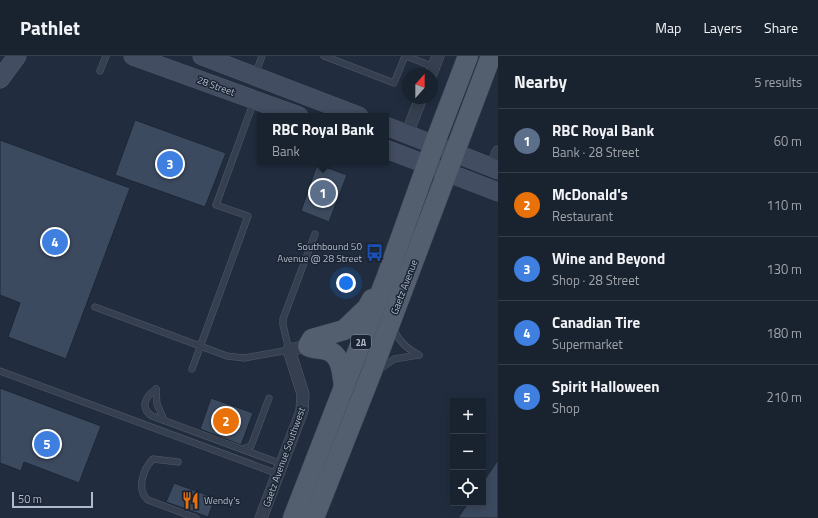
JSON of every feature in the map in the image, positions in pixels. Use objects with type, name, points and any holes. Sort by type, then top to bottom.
[{"type":"main road","name":"Gaetz Avenue","points":[[293,518],[387,276],[468,56]]},
{"type":"main road","name":"Gaetz Avenue","points":[[314,518],[369,379],[491,56]]},
{"type":"main road","points":[[298,348],[312,339],[344,330],[367,308],[387,276]]},
{"type":"main road","points":[[298,348],[322,348],[335,355],[340,364],[344,387]]},
{"type":"street","points":[[0,79],[17,56]]},
{"type":"street","name":"28 Street","points":[[133,56],[291,113]]},
{"type":"street","points":[[202,56],[351,113]]},
{"type":"street","points":[[407,134],[419,104]]},
{"type":"street","points":[[389,127],[454,153],[496,164]]},
{"type":"street","points":[[389,150],[498,192]]},
{"type":"street","name":"Gaetz Avenue Southwest","points":[[261,518],[302,411],[303,394],[298,348]]},
{"type":"lane","points":[[100,71],[106,56]]},
{"type":"lane","points":[[255,76],[262,56]]},
{"type":"lane","points":[[324,56],[394,83],[405,56],[434,66]]},
{"type":"lane","points":[[192,369],[248,216],[216,205],[255,99]]},
{"type":"lane","points":[[95,307],[200,347],[236,358],[252,357],[298,348],[283,325],[283,319],[315,234]]},
{"type":"lane","points":[[369,379],[394,359],[419,355],[409,349],[398,339],[390,323]]},
{"type":"lane","points":[[0,370],[280,469]]},
{"type":"lane","points":[[164,420],[157,404],[156,389],[148,395],[145,408],[147,412],[164,420],[243,449],[280,469]]},
{"type":"lane","points":[[243,449],[251,446],[269,398]]},
{"type":"lane","points":[[178,462],[153,459],[148,464],[141,487],[143,496],[148,500],[196,518]]},
{"type":"building","points":[[135,120],[226,153],[205,207],[115,175]]},
{"type":"building","points":[[0,140],[130,188],[66,359],[8,337],[20,303],[0,295]]},
{"type":"building","points":[[317,165],[329,165],[328,168],[347,175],[329,222],[301,211]]},
{"type":"building","points":[[0,388],[101,426],[79,483],[24,462],[21,471],[0,463]]},
{"type":"building","points":[[211,398],[253,413],[241,445],[200,429]]},
{"type":"building","points":[[498,460],[498,518],[458,518],[466,506],[486,506],[486,478]]},
{"type":"building","name":"Wendy's","points":[[174,483],[215,498],[208,517],[166,502]]},
{"type":"place","name":"Wine and Beyond","points":[[170,164]]},
{"type":"place","name":"RBC Royal Bank","points":[[323,193]]},
{"type":"place","name":"Canadian Tire","points":[[55,242]]},
{"type":"place","name":"Southbound 50 Avenue @ 28 Street","points":[[375,252]]},
{"type":"place","name":"McDonald's","points":[[226,421]]},
{"type":"place","name":"Spirit Halloween","points":[[47,444]]},
{"type":"place","name":"Wendy's","points":[[191,500]]}]
